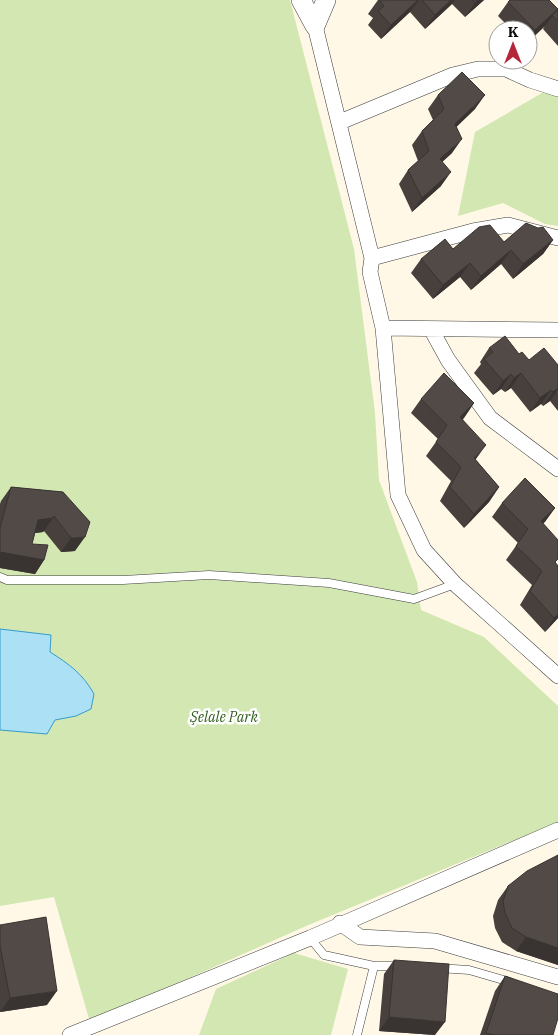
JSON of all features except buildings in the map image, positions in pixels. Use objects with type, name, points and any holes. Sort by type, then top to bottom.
[{"type":"street","points":[[301,0],[315,26],[372,258],[370,272],[384,328],[398,495],[424,550],[455,584],[558,676]]},
{"type":"street","points":[[315,26],[320,0]]},
{"type":"street","points":[[315,26],[326,0]]},
{"type":"street","points":[[340,122],[437,81],[478,68],[506,68],[530,80],[558,89]]},
{"type":"street","points":[[372,258],[473,231],[508,224],[558,238]]},
{"type":"street","points":[[384,328],[558,330]]},
{"type":"street","points":[[431,329],[448,360],[490,418],[558,469]]},
{"type":"street","points":[[70,1035],[310,938],[340,923],[558,830]]},
{"type":"street","points":[[340,923],[360,937],[435,941],[558,977]]},
{"type":"lane","points":[[0,578],[6,580],[124,580],[209,575],[329,583],[414,599],[455,584]]},
{"type":"lane","points":[[310,938],[324,955],[374,966],[403,966]]},
{"type":"lane","points":[[357,1035],[374,966]]},
{"type":"lane","points":[[432,967],[469,970],[522,986]]},
{"type":"green space","name":"Şelale Park","points":[[0,0],[290,0],[354,249],[375,413],[379,480],[417,582],[421,610],[484,637],[558,706],[558,822],[306,926],[131,1004],[89,1019],[54,897],[0,906]]},
{"type":"green space","points":[[542,93],[558,95],[558,226],[545,224],[503,203],[458,216],[475,132]]},
{"type":"green space","points":[[294,953],[348,969],[331,1035],[199,1035],[216,989]]},
{"type":"water","points":[[0,629],[51,635],[50,652],[75,670],[94,694],[91,709],[76,716],[55,720],[47,734],[0,730]]}]
